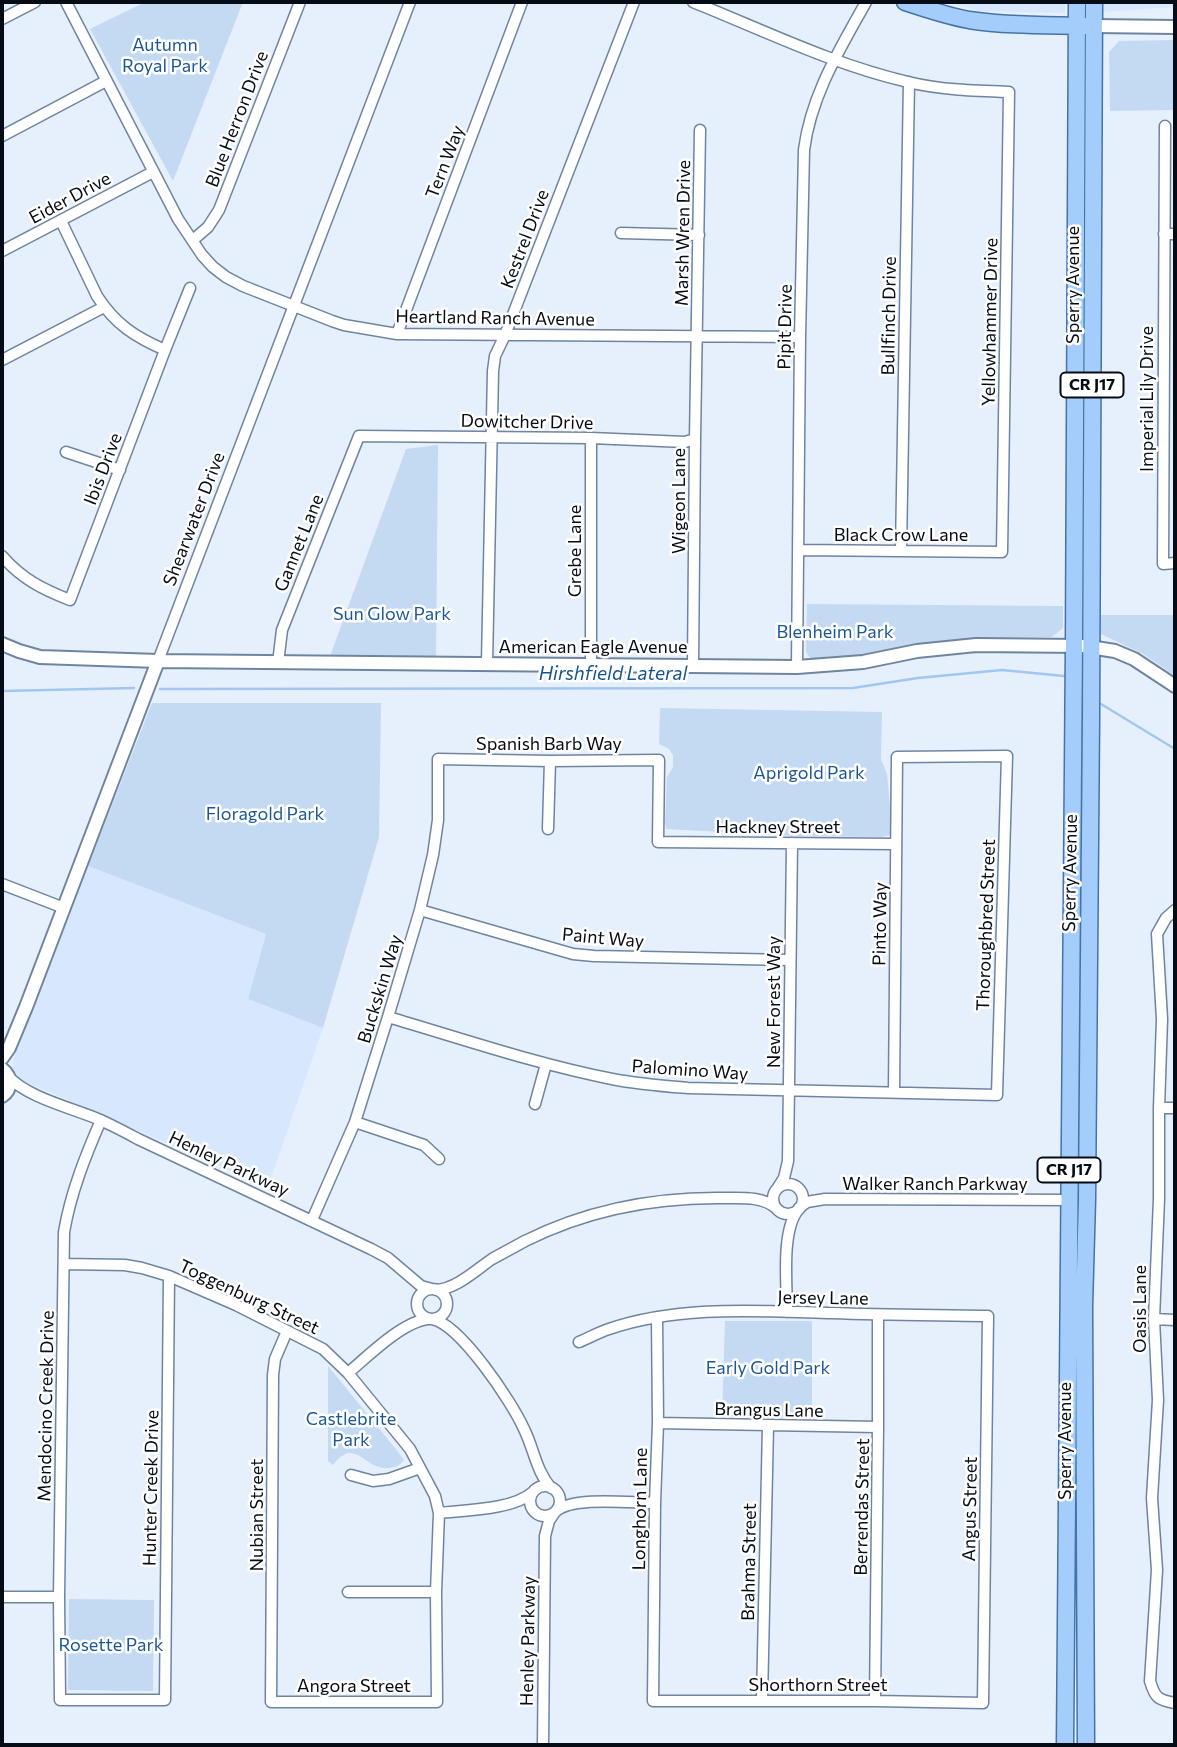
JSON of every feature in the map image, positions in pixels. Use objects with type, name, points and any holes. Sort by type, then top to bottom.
[{"type":"main road","points":[[905,2],[967,20],[1095,26]]},
{"type":"main road","name":"Sperry Avenue","points":[[1077,2],[1087,1200],[1084,1306],[1086,1745]]},
{"type":"main road","name":"Sperry Avenue","points":[[1065,1745],[1069,1200],[1083,646],[1094,2]]},
{"type":"street","points":[[2,19],[35,2]]},
{"type":"street","name":"Heartland Ranch Avenue","points":[[66,2],[178,219],[213,267],[243,286],[344,325],[397,334],[800,337]]},
{"type":"street","name":"Blue Herron Drive","points":[[193,240],[208,227],[219,210],[300,2]]},
{"type":"street","name":"Shearwater Drive","points":[[2,1096],[10,1086],[5,1053],[64,908],[410,2]]},
{"type":"street","name":"Tern Way","points":[[397,334],[522,2]]},
{"type":"street","name":"Kestrel Drive","points":[[487,664],[495,356],[634,2]]},
{"type":"street","points":[[693,2],[835,60],[909,82]]},
{"type":"street","name":"Pipit Drive","points":[[797,667],[800,337],[806,137],[819,91],[866,2]]},
{"type":"street","points":[[1095,26],[1175,27]]},
{"type":"street","points":[[2,136],[106,81]]},
{"type":"street","name":"Yellowhammer Drive","points":[[909,82],[1009,92],[1002,552]]},
{"type":"street","name":"Bullfinch Drive","points":[[901,550],[909,82]]},
{"type":"street","name":"Imperial Lily Drive","points":[[1165,126],[1163,564],[1175,564]]},
{"type":"street","name":"Marsh Wren Drive","points":[[698,336],[700,130]]},
{"type":"street","name":"Eider Drive","points":[[2,251],[153,172]]},
{"type":"street","points":[[61,220],[104,307],[130,332],[165,349]]},
{"type":"street","points":[[621,233],[699,235]]},
{"type":"street","points":[[1164,234],[1175,234]]},
{"type":"street","name":"Ibis Drive","points":[[2,556],[27,579],[70,600],[190,288]]},
{"type":"street","points":[[2,360],[104,307]]},
{"type":"street","name":"Wigeon Lane","points":[[694,666],[698,336]]},
{"type":"street","name":"Dowitcher Drive","points":[[359,436],[591,438],[685,442],[695,439]]},
{"type":"street","name":"Gannet Lane","points":[[278,663],[282,630],[359,436]]},
{"type":"street","name":"Grebe Lane","points":[[591,438],[591,665]]},
{"type":"street","points":[[66,452],[120,470]]},
{"type":"street","name":"Black Crow Lane","points":[[799,550],[1002,552]]},
{"type":"street","name":"American Eagle Avenue","points":[[2,644],[40,657],[158,661],[797,667],[863,662],[917,651],[976,645],[1083,646],[1134,659],[1175,686]]},
{"type":"street","name":"Pinto Way","points":[[894,1092],[897,757],[1007,756]]},
{"type":"street","name":"Thoroughbred Street","points":[[997,1095],[1007,756]]},
{"type":"street","name":"Spanish Barb Way","points":[[438,759],[659,760],[659,842]]},
{"type":"street","name":"Buckskin Way","points":[[312,1220],[355,1122],[420,910],[438,820],[438,759]]},
{"type":"street","points":[[548,829],[550,761]]},
{"type":"street","name":"Hackney Street","points":[[659,842],[896,844]]},
{"type":"street","name":"New Forest Way","points":[[777,1189],[784,1178],[788,1161],[792,843]]},
{"type":"street","points":[[2,884],[64,908]]},
{"type":"street","name":"Paint Way","points":[[420,910],[573,954],[789,960]]},
{"type":"street","name":"Oasis Lane","points":[[1175,910],[1166,918],[1157,934],[1162,1019],[1154,1320],[1158,1400],[1152,1498],[1157,1570],[1150,1681],[1159,1700],[1175,1703]]},
{"type":"street","name":"Palomino Way","points":[[388,1017],[546,1064],[661,1086],[997,1095]]},
{"type":"street","points":[[535,1104],[546,1064]]},
{"type":"street","name":"Henley Parkway","points":[[6,1073],[32,1093],[101,1120],[380,1253],[424,1287],[434,1289]]},
{"type":"street","name":"Henley Parkway","points":[[2,1096],[14,1091],[32,1093]]},
{"type":"street","points":[[1159,1108],[1175,1108]]},
{"type":"street","name":"Mendocino Creek Drive","points":[[60,1700],[64,1232],[69,1204],[101,1120]]},
{"type":"street","points":[[355,1122],[424,1145],[439,1159]]},
{"type":"street","name":"New Forest Way","points":[[788,1161],[792,1180],[797,1188]]},
{"type":"street","points":[[752,1199],[768,1195],[789,1184],[797,1188],[802,1200],[792,1219],[787,1238]]},
{"type":"street","name":"Walker Ranch Parkway","points":[[797,1188],[807,1195],[825,1199]]},
{"type":"street","points":[[777,1189],[773,1199],[787,1238],[787,1312]]},
{"type":"street","points":[[403,1328],[415,1312],[420,1294],[444,1289],[524,1242],[555,1227],[595,1214],[663,1200],[704,1198],[752,1199],[769,1203],[787,1214],[799,1209]]},
{"type":"street","name":"Walker Ranch Parkway","points":[[799,1209],[807,1202],[825,1199],[1087,1200]]},
{"type":"street","name":"Toggenburg Street","points":[[64,1264],[125,1265],[169,1276],[236,1305],[323,1349],[348,1373],[410,1449],[435,1496],[439,1513],[436,1592],[437,1702]]},
{"type":"street","points":[[407,1275],[416,1291],[420,1314],[442,1322],[454,1332],[512,1406],[525,1429],[538,1467],[559,1498],[556,1511]]},
{"type":"street","name":"Hunter Creek Drive","points":[[60,1700],[165,1700],[169,1276]]},
{"type":"street","points":[[454,1332],[448,1318],[447,1304],[449,1294],[462,1280]]},
{"type":"street","points":[[434,1289],[443,1294],[447,1304]]},
{"type":"street","points":[[348,1373],[403,1328],[418,1320],[440,1317],[447,1304]]},
{"type":"street","name":"Jersey Lane","points":[[579,1342],[606,1330],[657,1317],[701,1312],[988,1316]]},
{"type":"street","name":"Berrendas Street","points":[[875,1701],[878,1315]]},
{"type":"street","name":"Angus Street","points":[[983,1703],[988,1316]]},
{"type":"street","name":"Longhorn Lane","points":[[653,1701],[658,1423],[657,1317]]},
{"type":"street","points":[[1154,1320],[1175,1320]]},
{"type":"street","name":"Nubian Street","points":[[271,1702],[273,1374],[275,1359],[287,1331]]},
{"type":"street","name":"Brangus Lane","points":[[658,1423],[878,1427]]},
{"type":"street","name":"Brahma Street","points":[[762,1700],[768,1426]]},
{"type":"street","points":[[534,1511],[530,1500],[537,1483],[538,1467]]},
{"type":"street","points":[[351,1475],[373,1481],[389,1479],[421,1468]]},
{"type":"street","points":[[507,1505],[526,1498],[542,1487],[582,1502]]},
{"type":"street","points":[[439,1513],[507,1505],[526,1507],[542,1516],[552,1514],[564,1505],[582,1502],[655,1503]]},
{"type":"street","name":"Henley Parkway","points":[[534,1511],[541,1520],[545,1536],[543,1745]]},
{"type":"street","name":"Henley Parkway","points":[[545,1536],[556,1511]]},
{"type":"street","points":[[348,1591],[436,1592]]},
{"type":"street","points":[[2,1597],[59,1597]]},
{"type":"street","name":"Shorthorn Street","points":[[653,1701],[983,1703]]},
{"type":"street","name":"Angora Street","points":[[271,1702],[437,1702]]},
{"type":"shaded area","points":[[947,2],[1065,2],[1065,13],[978,11]]},
{"type":"shaded area","points":[[1103,2],[1175,2],[1175,7],[1102,12]]},
{"type":"shaded area","points":[[88,866],[266,934],[248,999],[323,1028],[268,1187],[14,1075],[14,1058]]},
{"type":"green space","name":"Autumn Royal Park","points":[[145,2],[243,2],[173,181],[90,29]]},
{"type":"green space","points":[[1175,40],[1175,110],[1110,111],[1109,52],[1119,41]]},
{"type":"green space","name":"Sun Glow Park","points":[[438,445],[436,660],[329,659],[406,449]]},
{"type":"green space","name":"Blenheim Park","points":[[807,604],[1063,606],[1063,628],[1052,637],[957,639],[874,655],[813,662],[806,652]]},
{"type":"green space","points":[[1100,615],[1175,615],[1175,676],[1145,655],[1101,634]]},
{"type":"green space","name":"Floragold Park","points":[[152,703],[381,703],[379,837],[323,1028],[248,999],[266,934],[88,866]]},
{"type":"green space","name":"Aprigold Park","points":[[660,708],[882,712],[881,759],[887,774],[892,828],[890,835],[794,836],[666,829],[667,777],[673,767],[673,755],[669,749],[659,744]]},
{"type":"green space","name":"Early Gold Park","points":[[725,1321],[812,1321],[812,1418],[722,1416]]},
{"type":"green space","name":"Castlebrite Park","points":[[328,1366],[404,1460],[399,1465],[380,1468],[360,1456],[348,1453],[333,1465],[328,1461]]},
{"type":"green space","name":"Rosette Park","points":[[69,1599],[154,1600],[153,1691],[68,1690]]},
{"type":"waterway","name":"Hirshfield Lateral","points":[[160,689],[853,688],[918,678],[1002,670],[1064,676]]},
{"type":"waterway","points":[[2,691],[134,688]]},
{"type":"waterway","name":"Hirshfield Lateral","points":[[1101,704],[1175,749]]}]
